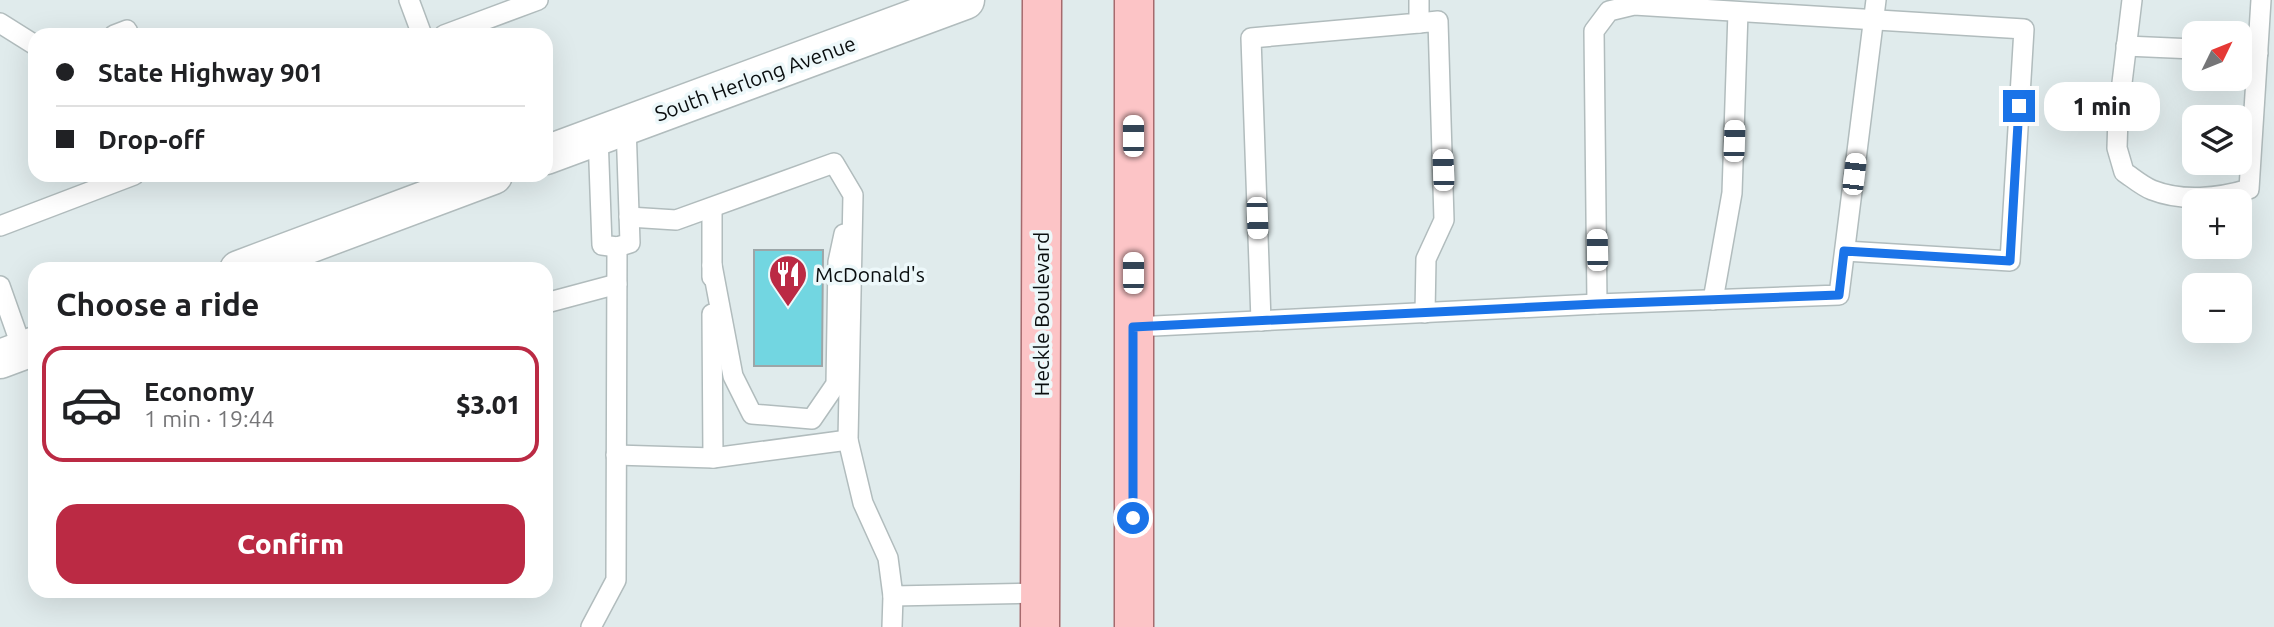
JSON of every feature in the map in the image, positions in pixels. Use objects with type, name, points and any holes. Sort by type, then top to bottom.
[{"type":"main road","name":"Heckle Boulevard","points":[[1041,610],[1042,0]]},
{"type":"main road","points":[[1133,0],[1134,627]]},
{"type":"street","name":"South Herlong Avenue","points":[[553,152],[965,0]]},
{"type":"street","points":[[260,262],[471,182]]},
{"type":"lane","points":[[409,0],[419,28]]},
{"type":"lane","points":[[463,28],[538,0]]},
{"type":"lane","points":[[1419,0],[1419,23]]},
{"type":"lane","points":[[1133,327],[1839,295],[1876,0]]},
{"type":"lane","points":[[2132,0],[2118,116],[2117,148],[2124,172],[2152,190],[2184,197],[2227,196],[2249,188],[2249,91]]},
{"type":"lane","points":[[2252,38],[2260,0]]},
{"type":"lane","points":[[1597,304],[1594,31],[1609,11],[1634,2],[1738,12],[2024,29],[2010,261],[1844,251]]},
{"type":"lane","points":[[1713,300],[1732,193],[1738,12]]},
{"type":"lane","points":[[1261,321],[1251,38],[1438,21],[1444,220],[1426,259],[1425,313]]},
{"type":"lane","points":[[0,23],[28,41]]},
{"type":"lane","points":[[2126,46],[2182,48]]},
{"type":"lane","points":[[612,131],[629,217],[616,245]]},
{"type":"lane","points":[[591,627],[616,580],[617,284],[612,131]]},
{"type":"lane","points":[[629,217],[676,220],[834,163],[853,195],[848,440],[863,503],[888,558],[893,596],[892,627]]},
{"type":"lane","points":[[0,226],[98,182]]},
{"type":"lane","points":[[712,265],[733,376],[752,414],[812,419],[836,384],[838,262],[853,195]]},
{"type":"lane","points":[[712,208],[713,458]]},
{"type":"lane","points":[[553,301],[617,284]]},
{"type":"lane","points":[[0,286],[19,352]]},
{"type":"lane","points":[[616,455],[713,458],[848,440]]},
{"type":"lane","points":[[893,596],[1041,610]]},
{"type":"building","name":"McDonald's","points":[[754,250],[823,250],[822,366],[754,366]]},
{"type":"place","name":"McDonald's","points":[[788,308]]},
{"type":"route","points":[[1133,518],[1133,327],[1839,295],[1844,251],[2010,261],[2019,106]]}]
